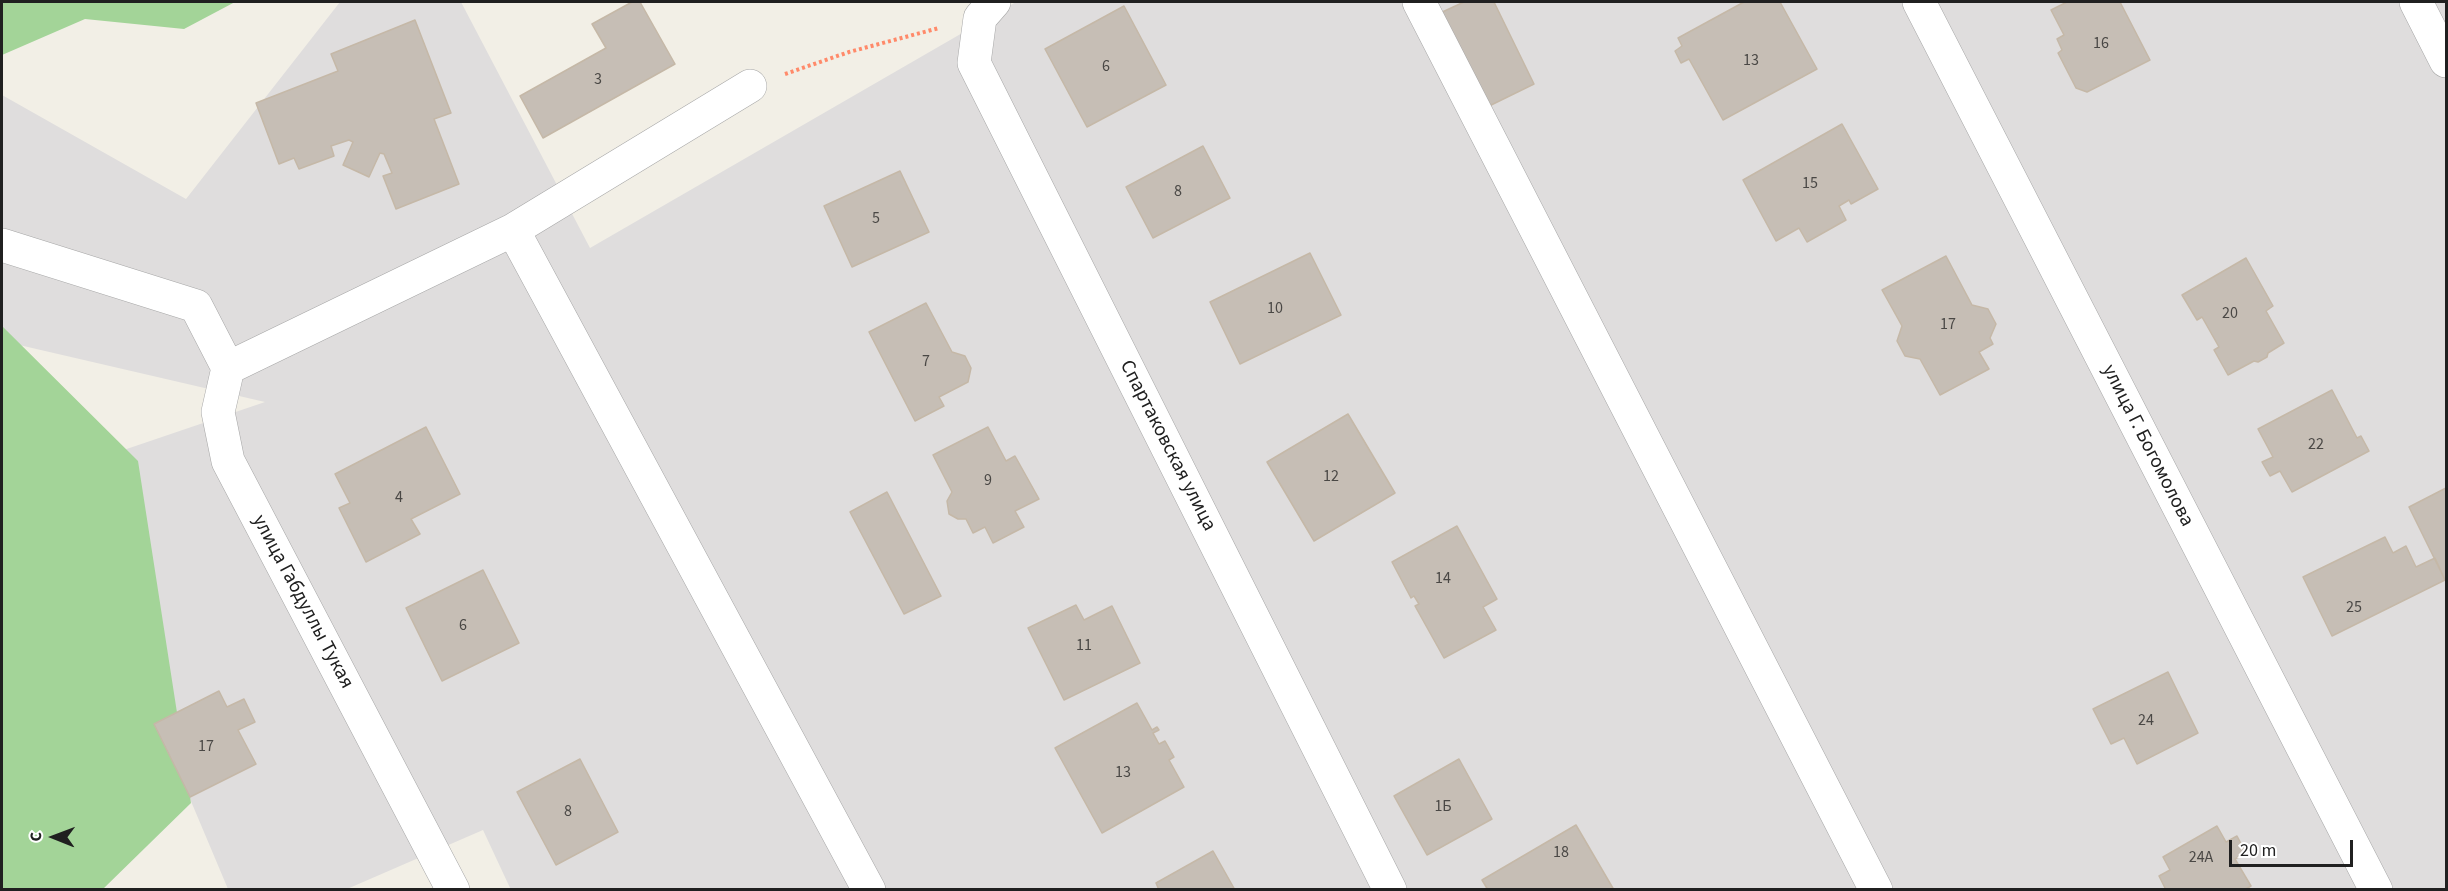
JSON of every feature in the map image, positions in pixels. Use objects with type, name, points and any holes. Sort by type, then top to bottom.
[{"type":"street","points":[[1419,2],[1876,890]]},
{"type":"street","name":"улица Г. Богомолова","points":[[1919,2],[2376,890]]},
{"type":"street","points":[[2416,2],[2446,60]]},
{"type":"street","name":"Спартаковская улица","points":[[987,10],[974,63],[1390,890]]},
{"type":"street","points":[[2,245],[196,306],[228,368],[513,230],[750,86]]},
{"type":"street","points":[[513,230],[869,890]]},
{"type":"street","name":"улица Габдуллы Тукая","points":[[228,368],[218,412],[228,461],[453,890]]},
{"type":"path","points":[[750,86],[849,52],[987,10]]},
{"type":"shaded area","points":[[340,2],[461,2],[590,248],[1016,2],[2446,2],[2446,889],[511,890],[483,830],[347,889],[228,889],[53,474],[265,402],[2,341],[2,95],[186,199]]},
{"type":"green space","points":[[2,2],[235,2],[184,29],[85,19],[2,55]]},
{"type":"green space","points":[[2,326],[138,461],[191,803],[103,889],[2,889]]},
{"type":"building","points":[[632,2],[640,2],[675,64],[543,138],[520,96],[606,48],[592,24]]},
{"type":"building","points":[[1464,2],[1494,2],[1534,84],[1483,109],[1438,14]]},
{"type":"building","points":[[1744,2],[1780,2],[1817,69],[1723,120],[1689,59],[1681,63],[1675,51],[1682,46],[1678,38]]},
{"type":"building","points":[[2067,2],[2120,2],[2150,60],[2087,92],[2076,88],[2058,53],[2062,50],[2057,39],[2064,35],[2051,10]]},
{"type":"building","points":[[1124,6],[1166,85],[1087,127],[1045,49]]},
{"type":"building","points":[[415,20],[451,113],[434,119],[459,184],[396,209],[383,176],[392,173],[384,154],[380,153],[369,177],[343,165],[353,142],[349,140],[331,146],[334,156],[299,169],[294,158],[279,164],[256,103],[338,71],[331,54]]},
{"type":"building","points":[[1842,124],[1878,189],[1851,204],[1849,200],[1839,206],[1846,220],[1807,242],[1799,228],[1776,241],[1743,180]]},
{"type":"building","points":[[1203,146],[1230,198],[1153,238],[1126,187]]},
{"type":"building","points":[[900,171],[929,232],[852,267],[824,206]]},
{"type":"building","points":[[1310,253],[1341,315],[1240,364],[1210,302]]},
{"type":"building","points":[[1946,256],[1972,305],[1988,309],[1996,324],[1990,338],[1993,344],[1979,352],[1989,369],[1940,395],[1920,359],[1905,356],[1897,341],[1902,326],[1882,290]]},
{"type":"building","points":[[2246,258],[2273,306],[2266,311],[2284,343],[2268,353],[2267,357],[2258,362],[2254,361],[2228,375],[2214,350],[2219,347],[2202,317],[2197,320],[2182,295]]},
{"type":"building","points":[[926,303],[952,352],[965,356],[971,368],[968,382],[939,397],[944,406],[915,421],[869,332]]},
{"type":"building","points":[[2332,390],[2357,438],[2361,436],[2369,451],[2292,492],[2280,471],[2270,476],[2262,462],[2273,457],[2258,429]]},
{"type":"building","points":[[1348,414],[1395,493],[1314,541],[1267,462]]},
{"type":"building","points":[[426,427],[460,494],[411,519],[420,534],[366,562],[339,508],[350,503],[335,474]]},
{"type":"building","points":[[988,427],[1006,461],[1015,456],[1039,499],[1015,511],[1024,527],[993,543],[985,527],[973,533],[966,519],[958,519],[949,514],[947,501],[952,492],[933,455]]},
{"type":"building","points":[[2446,488],[2446,579],[2445,580],[2409,507]]},
{"type":"building","points":[[887,492],[941,596],[904,614],[850,512]]},
{"type":"building","points":[[1457,526],[1497,599],[1483,607],[1496,630],[1444,658],[1415,606],[1419,604],[1414,596],[1411,598],[1392,562]]},
{"type":"building","points":[[2385,537],[2393,553],[2406,546],[2416,567],[2435,558],[2445,580],[2332,636],[2303,577]]},
{"type":"building","points":[[483,570],[519,643],[442,681],[406,608]]},
{"type":"building","points":[[1076,605],[1084,620],[1112,606],[1140,663],[1064,700],[1028,628]]},
{"type":"building","points":[[2168,672],[2198,733],[2137,764],[2124,738],[2111,744],[2093,709]]},
{"type":"building","points":[[219,691],[227,707],[244,699],[255,722],[238,730],[256,764],[190,797],[154,724]]},
{"type":"building","points":[[1137,703],[1152,730],[1157,727],[1159,730],[1153,733],[1159,744],[1165,741],[1174,757],[1169,760],[1184,787],[1102,833],[1055,748]]},
{"type":"building","points":[[580,759],[618,832],[556,865],[517,792]]},
{"type":"building","points":[[1459,759],[1492,819],[1427,855],[1394,796]]},
{"type":"building","points":[[1576,825],[1614,890],[1488,890],[1482,880]]},
{"type":"building","points":[[2217,826],[2226,842],[2237,836],[2246,853],[2235,859],[2251,886],[2244,890],[2166,890],[2159,876],[2170,870],[2163,857]]},
{"type":"building","points":[[1213,851],[1235,890],[1159,890],[1156,883]]}]
